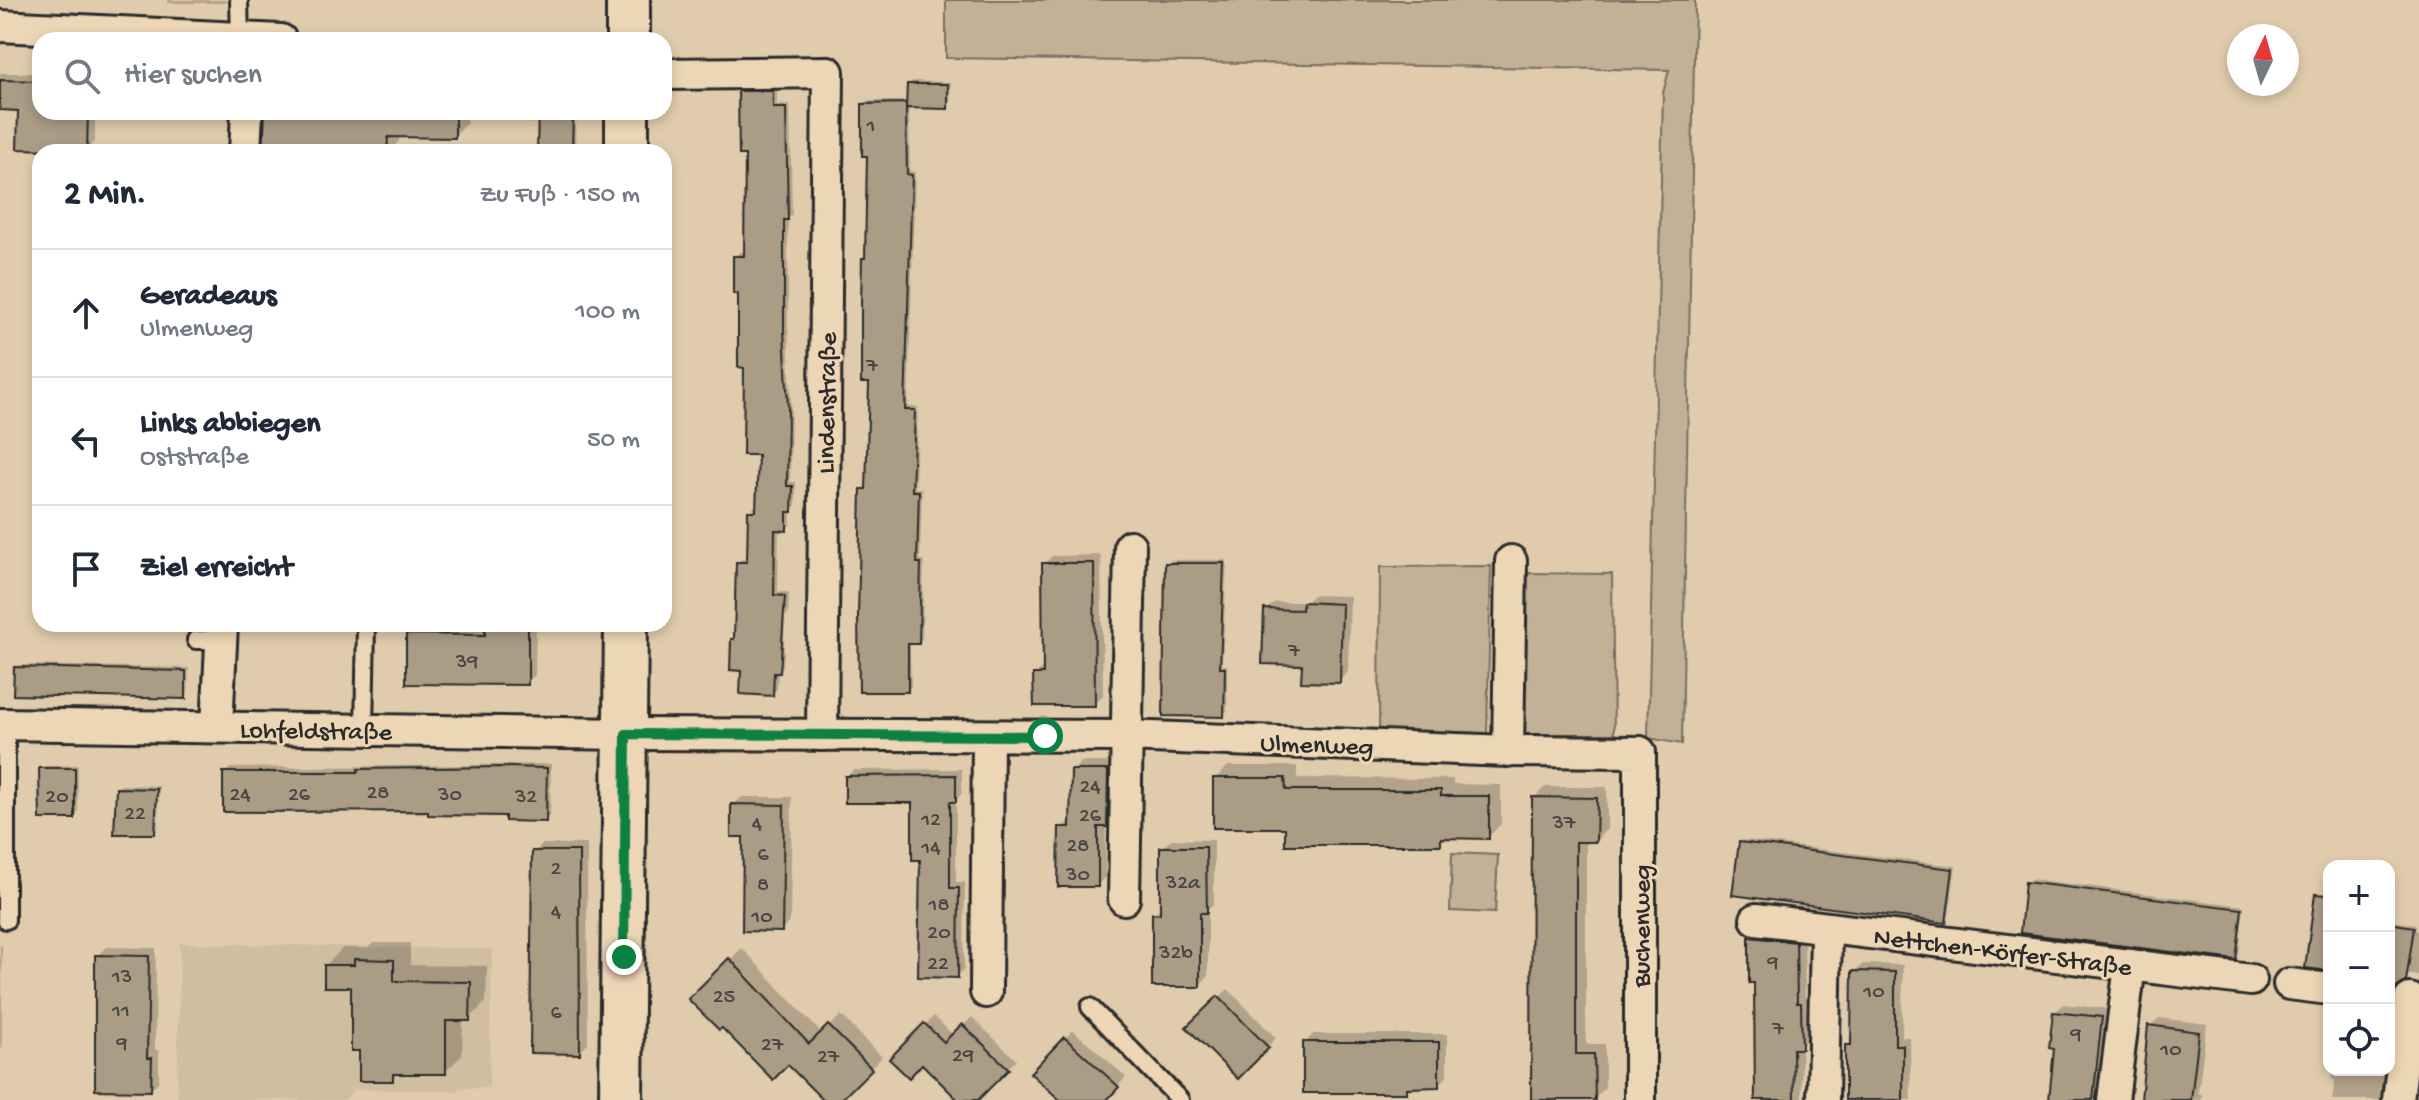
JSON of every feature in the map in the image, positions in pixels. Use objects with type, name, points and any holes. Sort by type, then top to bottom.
[{"type":"main road","points":[[628,0],[628,32]]},
{"type":"main road","points":[[627,120],[627,144]]},
{"type":"main road","points":[[621,1100],[626,632]]},
{"type":"street","points":[[0,26],[114,32]]},
{"type":"street","name":"Lindenstraße","points":[[672,74],[828,72],[822,735]]},
{"type":"street","points":[[245,144],[247,120]]},
{"type":"street","points":[[1124,899],[1130,546]]},
{"type":"street","points":[[1508,751],[1511,561]]},
{"type":"street","points":[[213,635],[217,727]]},
{"type":"street","name":"Lohfeldstraße","points":[[3,724],[626,734]]},
{"type":"street","name":"Ulmenweg","points":[[626,734],[1125,736],[1508,751],[1640,752]]},
{"type":"street","points":[[986,992],[988,736]]},
{"type":"street","name":"Buchenweg","points":[[1640,752],[1640,1100]]},
{"type":"street","name":"Nettchen-Körfer-Straße","points":[[1756,919],[2251,980]]},
{"type":"street","points":[[1823,1100],[1826,929]]},
{"type":"street","points":[[2113,1100],[2130,965]]},
{"type":"street","points":[[2289,984],[2323,988]]},
{"type":"street","points":[[2398,1100],[2406,999]]},
{"type":"lane","points":[[239,0],[246,32]]},
{"type":"lane","points":[[364,730],[366,632]]},
{"type":"lane","name":"Lohfeldstraße","points":[[3,724],[6,920]]},
{"type":"lane","points":[[1090,1007],[1180,1100]]},
{"type":"shaded area","points":[[946,0],[1695,0],[1682,744],[1648,738],[1663,93],[1669,70],[946,58]]},
{"type":"shaded area","points":[[1491,566],[1487,733],[1379,731],[1380,567]]},
{"type":"shaded area","points":[[1520,573],[1612,574],[1614,734],[1518,734]]},
{"type":"shaded area","points":[[1452,853],[1498,855],[1495,913],[1450,911]]},
{"type":"shaded area","points":[[180,943],[492,949],[489,1088],[459,1088],[459,1091],[355,1089],[345,1100],[177,1100]]},
{"type":"building","points":[[0,80],[32,81],[32,120],[88,120],[87,144],[32,144],[32,149],[17,149],[18,111],[0,110]]},
{"type":"building","points":[[907,84],[948,84],[948,109],[906,108]]},
{"type":"building","points":[[738,91],[773,91],[773,108],[786,108],[788,220],[784,220],[784,330],[788,408],[787,486],[793,486],[792,512],[787,512],[787,531],[775,530],[774,595],[785,596],[780,673],[774,673],[773,696],[740,694],[741,671],[730,670],[736,562],[747,562],[748,511],[756,511],[758,455],[743,455],[744,368],[738,367],[738,294],[733,294],[733,256],[744,256],[745,155],[739,155]]},
{"type":"building","points":[[906,103],[907,174],[912,175],[905,410],[915,410],[912,491],[919,491],[919,644],[908,644],[908,692],[859,692],[861,489],[866,489],[869,383],[861,383],[867,156],[862,156],[862,104]]},
{"type":"building","points":[[265,120],[455,120],[455,138],[388,137],[388,144],[263,144]]},
{"type":"building","points":[[538,120],[573,120],[572,144],[537,144]]},
{"type":"building","points":[[1042,563],[1094,563],[1095,706],[1034,706],[1033,674],[1043,674]]},
{"type":"building","points":[[1165,563],[1224,563],[1220,668],[1225,668],[1224,717],[1163,716]]},
{"type":"building","points":[[1303,602],[1342,604],[1340,683],[1301,682],[1302,665],[1262,664],[1264,609],[1302,610]]},
{"type":"building","points":[[485,632],[528,632],[528,685],[406,684],[406,634],[485,635]]},
{"type":"building","points":[[14,667],[186,671],[186,699],[13,695]]},
{"type":"building","points":[[39,768],[75,768],[75,819],[40,819]]},
{"type":"building","points":[[547,768],[546,822],[505,821],[505,816],[428,815],[428,811],[223,812],[223,772]]},
{"type":"building","points":[[1071,770],[1108,770],[1107,827],[1098,827],[1098,887],[1058,887],[1059,827],[1070,827]]},
{"type":"building","points":[[956,775],[956,802],[950,802],[950,888],[959,888],[958,978],[918,977],[920,860],[912,860],[912,803],[845,803],[845,776]]},
{"type":"building","points":[[1213,778],[1285,778],[1286,790],[1441,790],[1441,796],[1489,796],[1489,839],[1441,838],[1441,845],[1285,845],[1285,828],[1213,828]]},
{"type":"building","points":[[116,788],[157,789],[155,834],[114,834]]},
{"type":"building","points":[[1532,797],[1597,798],[1596,842],[1576,842],[1576,1054],[1594,1054],[1595,1100],[1531,1100]]},
{"type":"building","points":[[731,804],[784,805],[782,932],[742,931],[743,837],[731,837]]},
{"type":"building","points":[[1739,842],[1953,869],[1946,923],[1732,895]]},
{"type":"building","points":[[1160,847],[1206,847],[1207,913],[1200,913],[1200,987],[1152,987],[1152,913],[1160,914]]},
{"type":"building","points":[[532,851],[579,851],[580,1054],[530,1053]]},
{"type":"building","points":[[2025,882],[2242,909],[2236,960],[2020,933]]},
{"type":"building","points":[[2315,894],[2323,895],[2323,970],[2305,968]]},
{"type":"building","points":[[2395,924],[2414,927],[2406,982],[2395,989]]},
{"type":"building","points":[[1749,937],[1796,942],[1797,1003],[1801,1003],[1802,1049],[1793,1049],[1794,1100],[1755,1100],[1754,983],[1749,983]]},
{"type":"building","points":[[95,955],[149,956],[147,1058],[152,1058],[151,1091],[95,1090]]},
{"type":"building","points":[[729,958],[809,1044],[828,1025],[872,1069],[841,1100],[823,1100],[788,1065],[773,1080],[722,1028],[719,1030],[688,999]]},
{"type":"building","points":[[354,959],[394,960],[394,981],[471,982],[470,1021],[446,1021],[446,1074],[393,1074],[393,1081],[359,1081],[359,1051],[351,1051],[351,987],[324,987],[324,965],[354,965]]},
{"type":"building","points":[[1852,971],[1895,972],[1895,1045],[1903,1045],[1903,1100],[1845,1100],[1845,1045],[1851,1045]]},
{"type":"building","points":[[1218,996],[1269,1048],[1238,1079],[1186,1027]]},
{"type":"building","points":[[2053,1012],[2102,1017],[2093,1100],[2049,1100],[2054,1049],[2049,1048]]},
{"type":"building","points":[[924,1023],[944,1042],[962,1024],[1009,1069],[978,1100],[958,1100],[922,1064],[909,1078],[889,1059]]},
{"type":"building","points":[[2148,1025],[2199,1032],[2191,1100],[2141,1100]]},
{"type":"building","points":[[1064,1037],[1119,1087],[1107,1100],[1060,1100],[1030,1073]]},
{"type":"building","points":[[1303,1042],[1439,1042],[1439,1087],[1407,1088],[1407,1093],[1303,1093]]},
{"type":"route","points":[[624,957],[626,734],[1045,736]]}]
